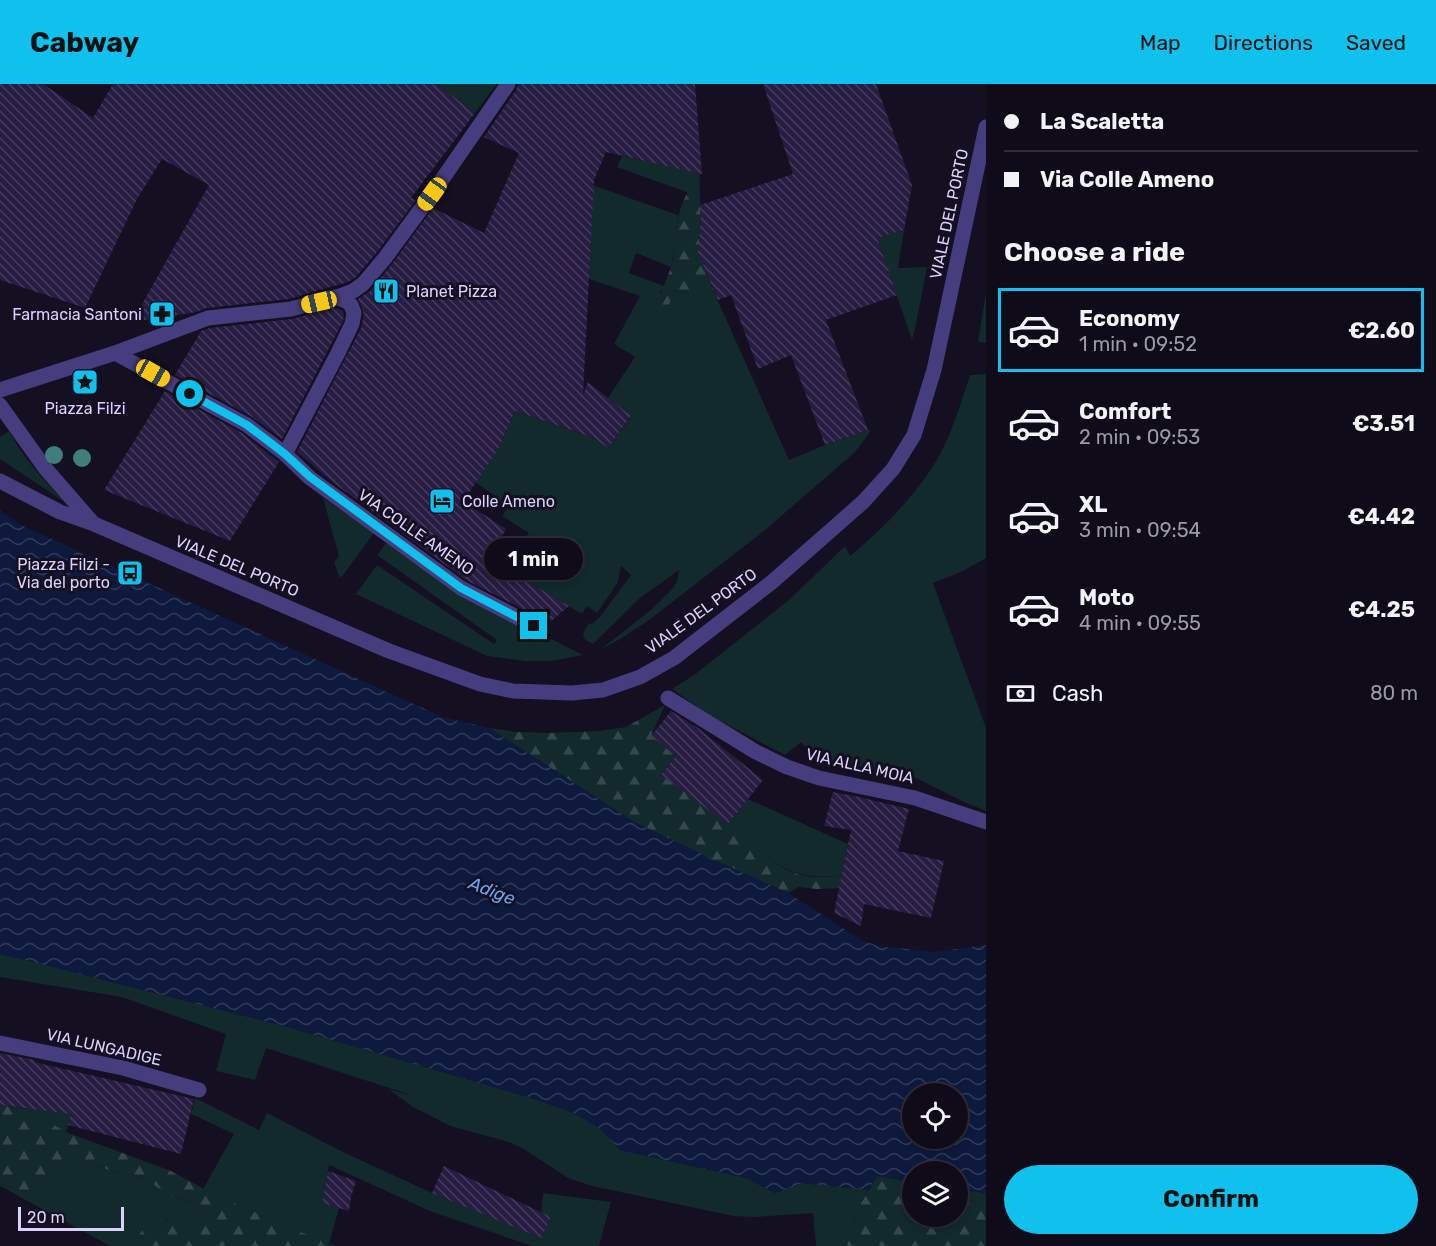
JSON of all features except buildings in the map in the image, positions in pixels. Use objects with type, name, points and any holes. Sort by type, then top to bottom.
[{"type":"street","points":[[0,390],[115,353],[208,318],[291,309],[353,291],[363,284],[385,258],[508,84]]},
{"type":"street","name":"VIALE DEL PORTO","points":[[0,481],[60,512],[94,524],[389,651],[480,684],[513,691],[572,693],[603,690],[640,677],[674,658],[772,582],[863,502],[893,470],[914,435],[934,370],[986,127]]},
{"type":"street","points":[[285,454],[352,324],[354,313],[351,305],[336,297]]},
{"type":"street","name":"VIA COLLE AMENO","points":[[115,353],[247,425],[285,454],[310,477],[461,588],[534,626]]},
{"type":"street","name":"VIALE DEL PORTO","points":[[0,405],[45,468],[94,524]]},
{"type":"street","name":"VIA ALLA MOIA","points":[[668,698],[756,752],[787,767],[819,778],[915,798],[986,822]]},
{"type":"street","name":"VIA LUNGADIGE","points":[[0,1043],[123,1068],[199,1090]]},
{"type":"green space","points":[[437,84],[497,84],[475,113]]},
{"type":"green space","points":[[654,127],[699,135],[700,197],[617,167],[622,156],[650,162]]},
{"type":"green space","points":[[592,185],[678,215],[671,267],[636,253],[629,273],[664,286],[660,292],[668,306],[675,290],[694,298],[714,292],[789,460],[825,445],[868,430],[871,431],[855,452],[764,531],[649,620],[600,650],[652,609],[673,588],[679,570],[640,598],[593,644],[585,639],[583,635],[585,630],[589,623],[592,624],[599,618],[631,575],[621,566],[618,582],[597,613],[587,606],[582,614],[504,568],[529,533],[502,516],[509,506],[475,482],[499,448],[515,411],[582,434],[584,432],[608,448],[631,417],[608,398],[635,357],[614,344],[640,296],[589,279]]},
{"type":"green space","points":[[688,192],[700,197],[701,259],[714,292],[694,298],[675,290],[668,307],[659,304],[671,267],[680,211]]},
{"type":"green space","points":[[904,230],[898,268],[927,267],[912,340],[877,238]]},
{"type":"green space","points":[[986,292],[986,343],[978,342]]},
{"type":"green space","points":[[986,374],[986,558],[963,571],[933,583],[986,728],[986,811],[906,773],[896,779],[890,779],[824,763],[816,759],[801,742],[785,755],[709,715],[672,689],[694,675],[789,600],[845,546],[850,556],[892,518],[929,473],[939,457],[970,375]]},
{"type":"green space","points":[[9,431],[35,469],[66,503],[0,459],[0,437]]},
{"type":"green space","points":[[323,498],[374,533],[340,579],[334,562],[339,556]]},
{"type":"green space","points":[[387,542],[453,589],[583,655],[552,661],[526,661],[487,656],[356,594],[377,565],[494,644],[497,640],[377,555]]},
{"type":"green space","points":[[665,705],[651,736],[676,756],[661,775],[729,824],[779,865],[806,876],[842,875],[839,888],[799,887],[788,893],[710,858],[634,822],[489,728],[549,733],[599,731],[626,727]]},
{"type":"green space","points":[[748,799],[848,844],[842,875],[823,877],[807,875],[792,871],[766,857],[728,824]]},
{"type":"green space","points":[[0,954],[284,1026],[538,1100],[576,1114],[598,1127],[620,1150],[746,1178],[775,1193],[802,1183],[868,1190],[861,1203],[847,1246],[816,1246],[813,1213],[755,1217],[733,1216],[592,1186],[568,1178],[524,1149],[509,1142],[450,1126],[413,1107],[388,1089],[414,1096],[266,1048],[255,1080],[216,1071],[226,1034],[122,997],[0,977]]},
{"type":"green space","points":[[34,1067],[82,1073],[66,1132],[27,1109]]},
{"type":"green space","points":[[195,1098],[259,1130],[267,1113],[343,1152],[432,1193],[539,1234],[543,1193],[611,1202],[599,1246],[532,1246],[430,1211],[329,1165],[322,1203],[339,1208],[329,1244],[203,1189],[234,1134],[191,1114]]},
{"type":"green space","points":[[0,1105],[27,1109],[66,1132],[171,1171],[215,1195],[338,1246],[153,1246],[139,1235],[147,1224],[164,1218],[185,1226],[206,1214],[188,1201],[172,1197],[142,1177],[112,1171],[89,1163],[69,1163],[57,1176],[24,1192],[0,1183]]},
{"type":"green space","points":[[69,1162],[89,1163],[112,1171],[142,1177],[172,1197],[188,1201],[207,1215],[185,1226],[164,1218],[139,1235],[153,1246],[110,1246],[0,1186],[0,1183],[24,1192],[57,1176]]},
{"type":"green space","points":[[877,1176],[902,1180],[902,1227],[968,1227],[968,1191],[986,1193],[986,1246],[847,1246],[861,1203]]},
{"type":"water","name":"Adige","points":[[0,511],[21,525],[442,717],[489,728],[634,822],[788,893],[863,941],[879,946],[935,952],[986,945],[986,1193],[968,1191],[968,1161],[902,1161],[902,1180],[877,1176],[868,1190],[803,1183],[775,1193],[746,1178],[620,1150],[598,1127],[576,1114],[538,1100],[284,1026],[0,954]]},
{"type":"place","name":"Planet Pizza","points":[[386,291]]},
{"type":"place","name":"Farmacia Santoni","points":[[162,314]]},
{"type":"place","name":"Piazza Filzi","points":[[85,382]]},
{"type":"place","name":"Colle Ameno","points":[[442,501]]},
{"type":"place","name":"Piazza Filzi - Via del porto","points":[[130,573]]},
{"type":"route","points":[[190,394],[247,425],[285,454],[310,477],[461,588],[534,626]]}]
